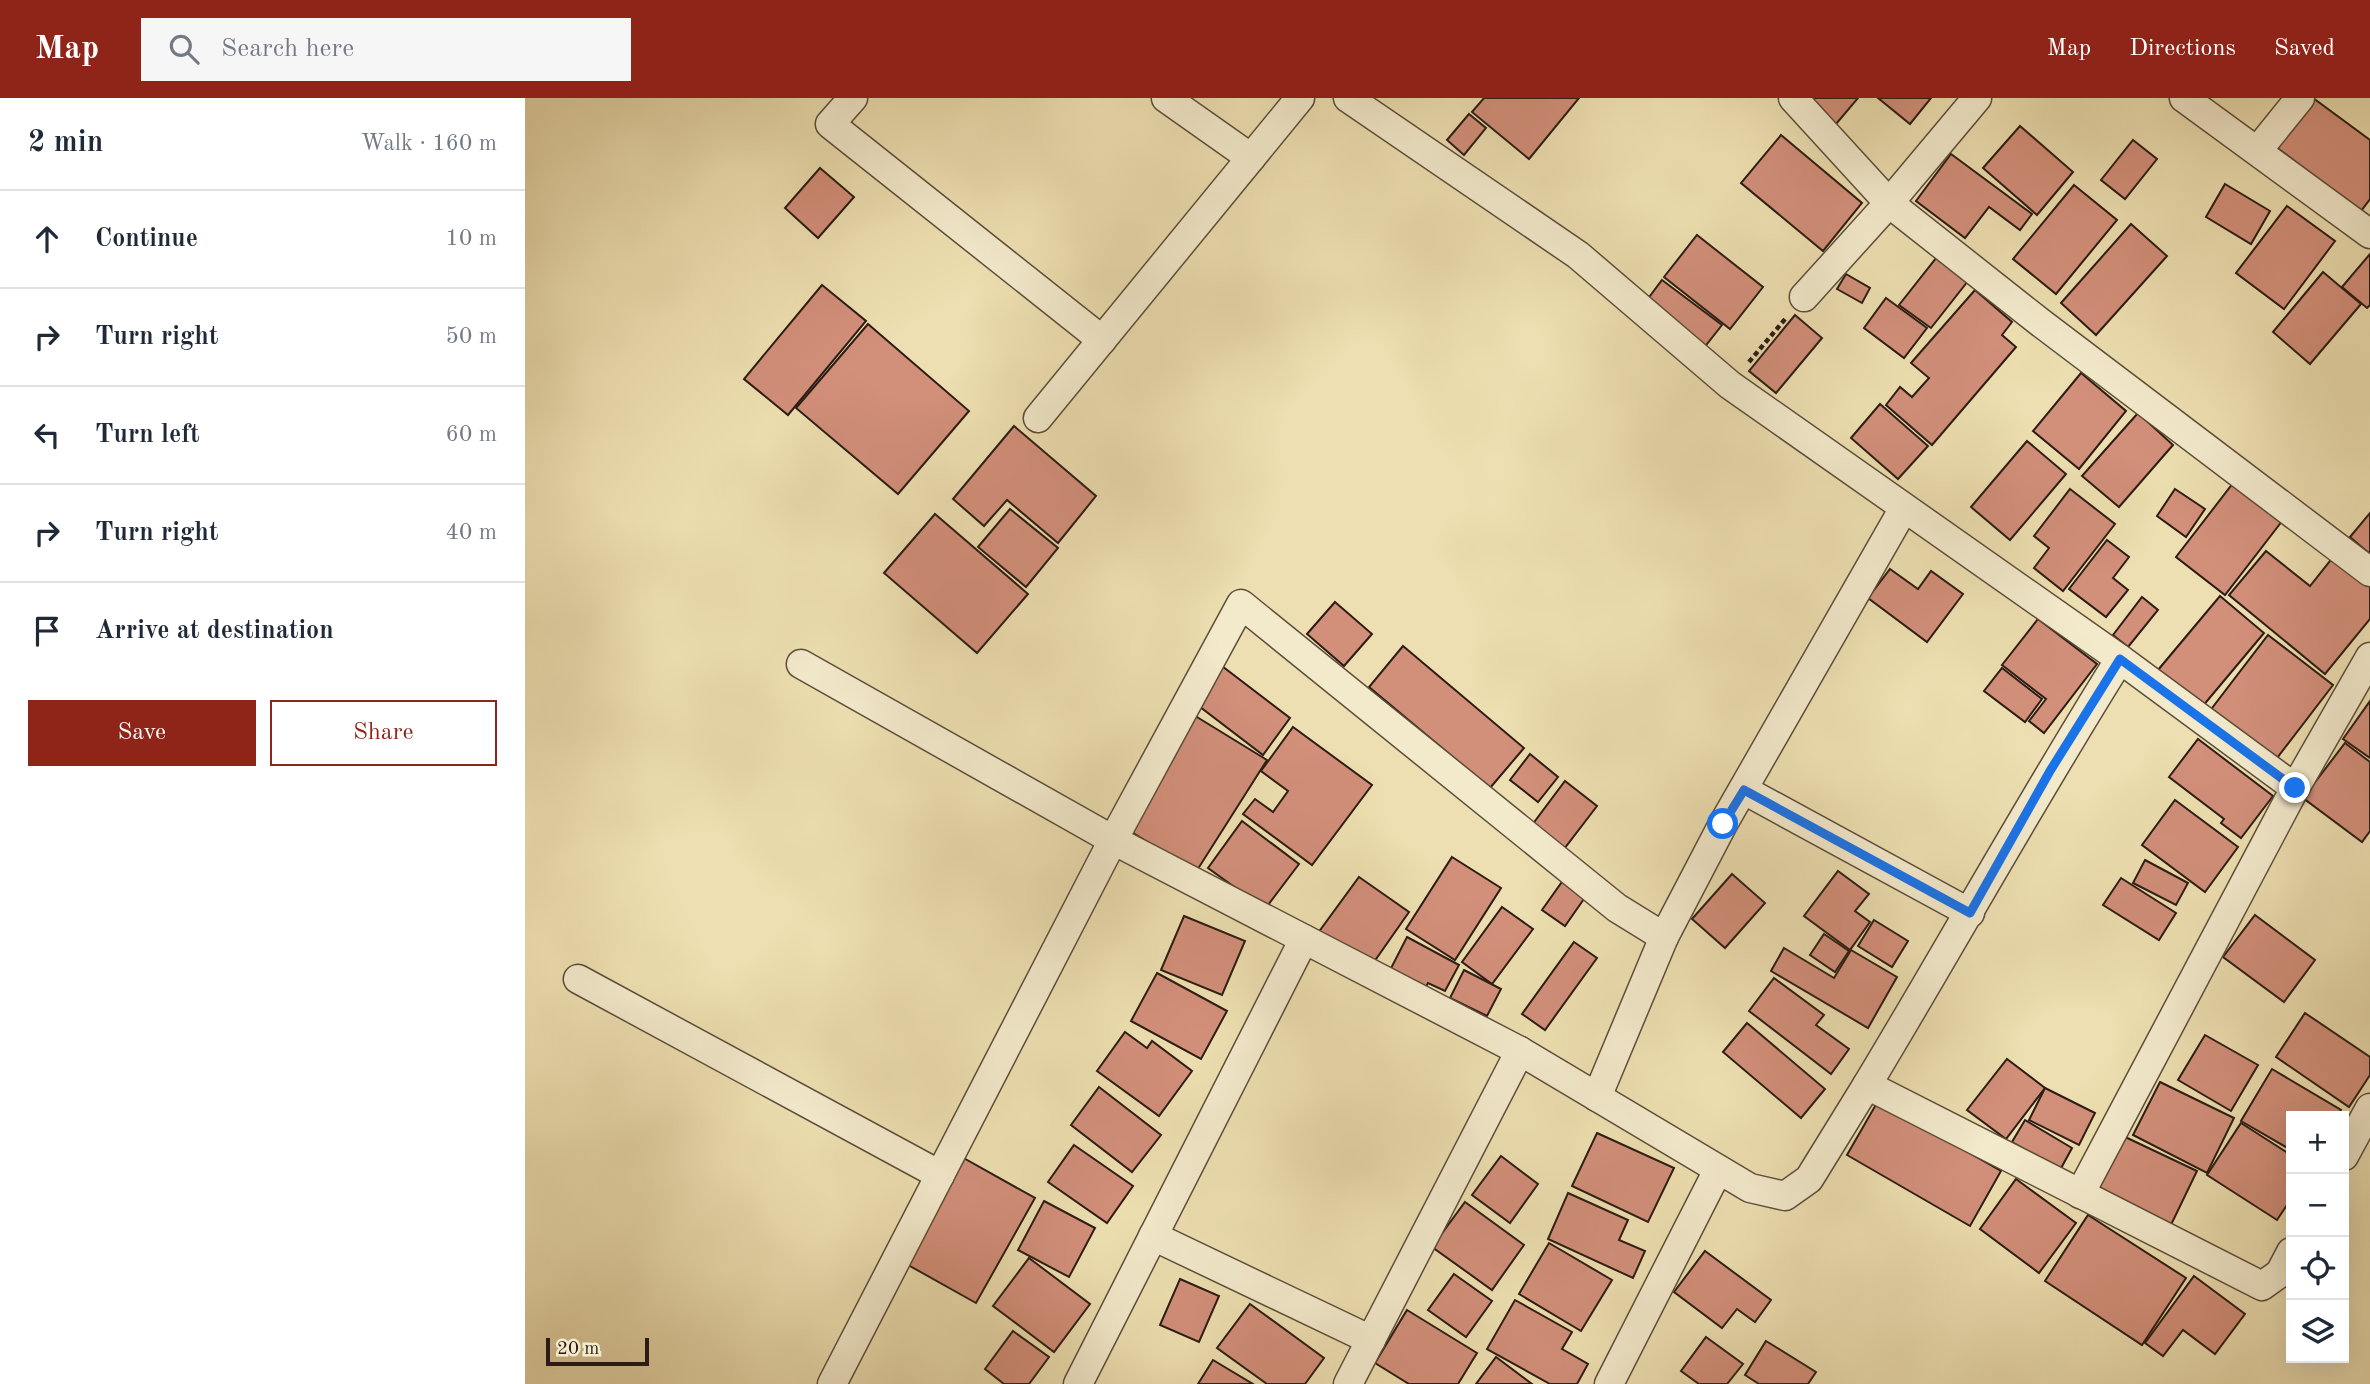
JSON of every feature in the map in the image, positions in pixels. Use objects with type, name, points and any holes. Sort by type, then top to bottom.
[{"type":"street","points":[[853,98],[830,124],[1102,340]]},
{"type":"street","points":[[1166,98],[1251,158]]},
{"type":"street","points":[[1038,418],[1300,98]]},
{"type":"street","points":[[1348,98],[1578,255],[1730,384],[2120,659],[2295,788]]},
{"type":"street","points":[[1794,98],[1889,203],[2052,331],[2370,572]]},
{"type":"street","points":[[1804,297],[1889,203],[1977,98]]},
{"type":"street","points":[[2184,98],[2370,234]]},
{"type":"street","points":[[2258,150],[2300,98]]},
{"type":"street","points":[[1597,1097],[1664,937],[1904,508]]},
{"type":"street","points":[[832,1384],[1113,840],[1241,604],[1617,908],[1664,937]]},
{"type":"street","points":[[2080,1194],[2295,788],[2370,657]]},
{"type":"street","points":[[800,664],[1113,840],[1520,1051],[1750,1188],[1785,1196],[1809,1179],[1970,913],[2050,771],[2120,659]]},
{"type":"street","points":[[1744,790],[1970,913]]},
{"type":"street","points":[[1078,1384],[1304,939]]},
{"type":"street","points":[[577,979],[940,1175]]},
{"type":"street","points":[[1348,1384],[1520,1051]]},
{"type":"street","points":[[1867,1085],[2262,1286],[2280,1273],[2286,1262]]},
{"type":"street","points":[[2349,1147],[2370,1108]]},
{"type":"street","points":[[1609,1384],[1718,1170]]},
{"type":"street","points":[[1153,1236],[1371,1340]]},
{"type":"path","points":[[1730,384],[1804,297]]},
{"type":"building","points":[[1484,98],[1579,98],[1529,159],[1472,112]]},
{"type":"building","points":[[1811,98],[1858,98],[1836,124],[1808,101]]},
{"type":"building","points":[[1878,98],[1931,98],[1910,124]]},
{"type":"building","points":[[2313,98],[2370,140],[2370,199],[2361,211],[2276,147]]},
{"type":"building","points":[[1469,114],[1486,128],[1464,155],[1447,140]]},
{"type":"building","points":[[2020,126],[2073,172],[2037,215],[1983,168]]},
{"type":"building","points":[[1781,135],[1862,203],[1823,251],[1741,183]]},
{"type":"building","points":[[2133,140],[2157,159],[2125,199],[2101,180]]},
{"type":"building","points":[[1951,154],[2032,214],[2020,230],[1989,207],[1965,238],[1916,201]]},
{"type":"building","points":[[820,168],[854,197],[818,238],[785,208]]},
{"type":"building","points":[[2225,184],[2270,211],[2251,244],[2206,217]]},
{"type":"building","points":[[2074,185],[2117,220],[2056,294],[2013,259]]},
{"type":"building","points":[[2287,206],[2335,241],[2284,309],[2236,273]]},
{"type":"building","points":[[2131,224],[2167,256],[2096,335],[2061,303]]},
{"type":"building","points":[[1697,235],[1763,287],[1730,329],[1664,277]]},
{"type":"building","points":[[2370,254],[2370,305],[2367,308],[2342,287]]},
{"type":"building","points":[[1937,257],[1968,281],[1931,328],[1899,305]]},
{"type":"building","points":[[2323,272],[2361,304],[2310,364],[2273,332]]},
{"type":"building","points":[[1846,274],[1870,288],[1862,303],[1837,289]]},
{"type":"building","points":[[1662,280],[1722,325],[1703,349],[1644,304]]},
{"type":"building","points":[[822,285],[866,321],[788,415],[744,379]]},
{"type":"building","points":[[1975,290],[2012,322],[2002,335],[2016,347],[1932,445],[1886,405],[1900,387],[1912,397],[1929,378],[1911,363]]},
{"type":"building","points":[[1886,298],[1927,328],[1904,358],[1864,328]]},
{"type":"building","points":[[1795,315],[1822,338],[1776,393],[1749,371]]},
{"type":"building","points":[[868,324],[969,411],[898,494],[796,408]]},
{"type":"building","points":[[2081,373],[2126,411],[2079,469],[2033,431]]},
{"type":"building","points":[[1880,404],[1928,446],[1898,479],[1851,438]]},
{"type":"building","points":[[2138,413],[2173,445],[2119,507],[2082,476]]},
{"type":"building","points":[[1014,426],[1096,496],[1058,543],[1007,500],[984,526],[953,499]]},
{"type":"building","points":[[2027,441],[2066,474],[2010,540],[1971,507]]},
{"type":"building","points":[[2237,478],[2286,516],[2225,595],[2176,557]]},
{"type":"building","points":[[2070,489],[2115,524],[2063,591],[2034,568],[2049,548],[2034,536]]},
{"type":"building","points":[[2175,489],[2205,509],[2186,537],[2157,516]]},
{"type":"building","points":[[1010,509],[1058,548],[1026,587],[978,547]]},
{"type":"building","points":[[2370,513],[2370,554],[2350,537]]},
{"type":"building","points":[[935,514],[1028,594],[977,653],[884,573]]},
{"type":"building","points":[[2107,540],[2129,557],[2113,578],[2128,590],[2106,617],[2069,589]]},
{"type":"building","points":[[2266,551],[2310,586],[2334,556],[2370,585],[2370,619],[2325,674],[2229,595]]},
{"type":"building","points":[[1890,569],[1918,589],[1931,571],[1963,594],[1927,642],[1868,598]]},
{"type":"building","points":[[2220,596],[2264,633],[2202,707],[2158,670]]},
{"type":"building","points":[[2142,597],[2158,610],[2128,647],[2113,635]]},
{"type":"building","points":[[1335,602],[1372,634],[1344,666],[1307,634]]},
{"type":"building","points":[[2038,619],[2097,664],[2044,733],[2029,721],[2046,699],[2002,665]]},
{"type":"building","points":[[2268,635],[2333,685],[2274,762],[2209,712]]},
{"type":"building","points":[[1403,646],[1524,748],[1490,788],[1369,687]]},
{"type":"building","points":[[1218,663],[1290,718],[1263,755],[1191,700]]},
{"type":"building","points":[[2002,668],[2042,699],[2025,722],[1984,691]]},
{"type":"building","points":[[2370,701],[2370,758],[2343,739]]},
{"type":"building","points":[[1192,714],[1267,760],[1196,872],[1122,826]]},
{"type":"building","points":[[1293,727],[1372,785],[1312,865],[1243,814],[1255,799],[1273,812],[1288,791],[1261,771]]},
{"type":"building","points":[[2198,739],[2273,796],[2241,838],[2221,823],[2224,819],[2169,777]]},
{"type":"building","points":[[2345,743],[2370,762],[2370,831],[2362,842],[2303,798]]},
{"type":"building","points":[[1530,754],[1558,777],[1538,802],[1510,780]]},
{"type":"building","points":[[1565,781],[1597,806],[1564,849],[1532,825]]},
{"type":"building","points":[[2175,800],[2238,847],[2205,892],[2142,845]]},
{"type":"building","points":[[1242,821],[1299,864],[1265,909],[1208,868]]},
{"type":"building","points":[[1452,857],[1501,888],[1455,960],[1406,929]]},
{"type":"building","points":[[2145,860],[2188,883],[2176,905],[2133,883]]},
{"type":"building","points":[[1838,871],[1869,894],[1855,911],[1870,922],[1850,950],[1804,916]]},
{"type":"building","points":[[1732,874],[1765,903],[1725,948],[1692,919]]},
{"type":"building","points":[[1359,877],[1409,912],[1369,969],[1318,933]]},
{"type":"building","points":[[2121,878],[2176,913],[2159,940],[2103,905]]},
{"type":"building","points":[[1564,879],[1586,896],[1565,926],[1542,910]]},
{"type":"building","points":[[1502,907],[1533,929],[1492,984],[1462,962]]},
{"type":"building","points":[[2255,915],[2315,960],[2284,1002],[2223,957]]},
{"type":"building","points":[[1184,916],[1245,941],[1222,995],[1161,970]]},
{"type":"building","points":[[1874,920],[1908,941],[1892,967],[1858,946]]},
{"type":"building","points":[[1824,934],[1849,951],[1835,972],[1810,955]]},
{"type":"building","points":[[1407,937],[1459,965],[1445,991],[1428,983],[1423,992],[1388,974]]},
{"type":"building","points":[[1574,942],[1597,958],[1545,1030],[1522,1014]]},
{"type":"building","points":[[1784,948],[1834,978],[1851,950],[1897,977],[1868,1028],[1771,971]]},
{"type":"building","points":[[1464,970],[1501,989],[1487,1016],[1450,998]]},
{"type":"building","points":[[1157,973],[1227,1011],[1201,1059],[1131,1021]]},
{"type":"building","points":[[1774,978],[1824,1015],[1816,1025],[1849,1049],[1831,1074],[1749,1011]]},
{"type":"building","points":[[2305,1013],[2370,1057],[2370,1075],[2349,1107],[2276,1057]]},
{"type":"building","points":[[1747,1023],[1825,1089],[1801,1118],[1723,1052]]},
{"type":"building","points":[[1125,1032],[1147,1048],[1152,1041],[1192,1071],[1159,1116],[1097,1071]]},
{"type":"building","points":[[2205,1035],[2258,1065],[2231,1111],[2178,1080]]},
{"type":"building","points":[[2007,1059],[2045,1088],[2006,1139],[1967,1110]]},
{"type":"building","points":[[2272,1069],[2341,1110],[2286,1111],[2286,1147],[2241,1121]]},
{"type":"building","points":[[2160,1082],[2234,1118],[2207,1173],[2133,1135]]},
{"type":"building","points":[[1099,1087],[1161,1135],[1132,1172],[1071,1125]]},
{"type":"building","points":[[2045,1088],[2095,1113],[2079,1145],[2029,1120]]},
{"type":"building","points":[[1878,1101],[2001,1171],[1970,1226],[1847,1155]]},
{"type":"building","points":[[2025,1120],[2072,1148],[2060,1170],[2012,1142]]},
{"type":"building","points":[[2241,1123],[2286,1152],[2286,1206],[2277,1220],[2207,1175]]},
{"type":"building","points":[[1597,1133],[1674,1168],[1648,1222],[1572,1186]]},
{"type":"building","points":[[2121,1135],[2197,1171],[2169,1229],[2093,1193]]},
{"type":"building","points":[[1074,1145],[1133,1186],[1107,1223],[1048,1182]]},
{"type":"building","points":[[960,1156],[1035,1198],[976,1303],[901,1261]]},
{"type":"building","points":[[1501,1156],[1538,1184],[1510,1223],[1472,1195]]},
{"type":"building","points":[[2016,1179],[2076,1223],[2039,1273],[1980,1229]]},
{"type":"building","points":[[1568,1193],[1628,1220],[1619,1240],[1645,1251],[1633,1278],[1548,1239]]},
{"type":"building","points":[[1044,1201],[1095,1228],[1069,1277],[1018,1250]]},
{"type":"building","points":[[1465,1202],[1524,1245],[1492,1290],[1432,1247]]},
{"type":"building","points":[[2088,1215],[2186,1278],[2142,1345],[2045,1281]]},
{"type":"building","points":[[1549,1243],[1612,1280],[1581,1331],[1519,1294]]},
{"type":"building","points":[[1705,1251],[1771,1300],[1755,1322],[1737,1309],[1722,1328],[1674,1292]]},
{"type":"building","points":[[1029,1258],[1090,1304],[1054,1352],[993,1306]]},
{"type":"building","points":[[1454,1274],[1492,1301],[1466,1337],[1428,1310]]},
{"type":"building","points":[[2194,1276],[2245,1314],[2215,1354],[2183,1330],[2163,1356],[2145,1343]]},
{"type":"building","points":[[1180,1279],[1219,1296],[1199,1342],[1160,1325]]},
{"type":"building","points":[[1515,1300],[1572,1332],[1562,1349],[1588,1364],[1577,1384],[1550,1384],[1487,1349]]},
{"type":"building","points":[[1250,1304],[1324,1358],[1305,1384],[1267,1384],[1217,1348]]},
{"type":"building","points":[[1407,1310],[1477,1353],[1458,1384],[1409,1384],[1375,1363]]},
{"type":"building","points":[[1013,1331],[1049,1357],[1029,1384],[1004,1384],[985,1369]]},
{"type":"building","points":[[1706,1337],[1743,1364],[1727,1384],[1699,1384],[1681,1371]]},
{"type":"building","points":[[1766,1341],[1816,1372],[1808,1384],[1759,1384],[1745,1375]]},
{"type":"building","points":[[1496,1357],[1532,1384],[1476,1384]]},
{"type":"building","points":[[1213,1360],[1253,1384],[1198,1384]]},
{"type":"route","points":[[1723,824],[1744,790],[1970,913],[2050,771],[2120,659],[2295,788]]}]
